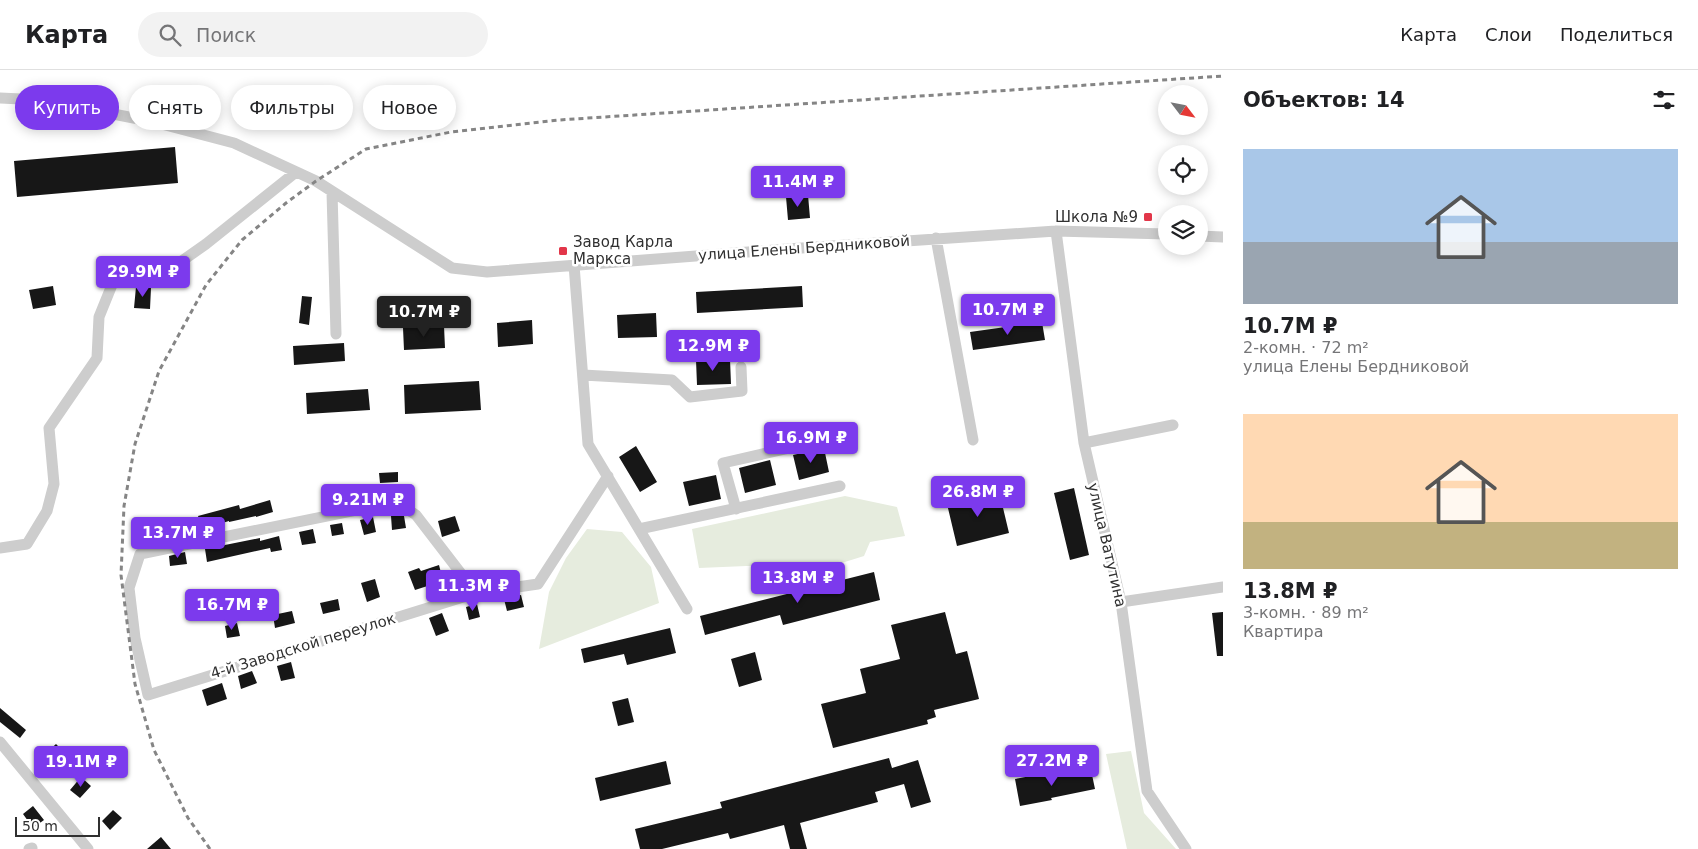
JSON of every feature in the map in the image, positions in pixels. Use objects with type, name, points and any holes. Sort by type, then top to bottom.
[{"type":"street","name":"улица Елены Бердниковой","points":[[0,98],[42,100],[154,122],[234,142],[316,181],[452,268],[487,272],[936,238],[1056,231],[1158,234]]},
{"type":"street","points":[[0,548],[28,544],[47,512],[54,484],[49,428],[97,358],[99,317],[114,280],[179,263],[206,244],[296,172]]},
{"type":"street","points":[[332,192],[336,334]]},
{"type":"street","name":"улица Ватутина","points":[[1056,231],[1084,443],[1121,602],[1147,791],[1186,849]]},
{"type":"street","points":[[1208,236],[1223,237]]},
{"type":"street","points":[[936,238],[972,440]]},
{"type":"street","points":[[574,265],[588,444],[687,609]]},
{"type":"street","points":[[583,375],[672,380],[690,397],[742,392],[741,367]]},
{"type":"street","points":[[1084,443],[1174,424]]},
{"type":"street","points":[[736,509],[723,463],[825,440]]},
{"type":"street","name":"4-й Заводской переулок","points":[[476,593],[416,515],[396,502],[140,554],[129,588],[134,638],[148,695],[476,593],[538,584],[608,476]]},
{"type":"street","points":[[639,529],[840,486]]},
{"type":"street","points":[[1121,602],[1223,587]]},
{"type":"street","points":[[0,742],[88,849]]},
{"type":"shaded area","points":[[845,496],[897,507],[905,536],[870,542],[864,556],[781,582],[770,565],[699,568],[692,529]]},
{"type":"shaded area","points":[[587,529],[622,532],[651,567],[659,603],[539,649],[549,592],[566,558]]},
{"type":"shaded area","points":[[1131,751],[1144,813],[1176,849],[1127,849],[1106,754]]},
{"type":"building","points":[[175,147],[178,183],[17,197],[14,161]]},
{"type":"building","points":[[808,195],[810,218],[788,220],[786,197]]},
{"type":"building","points":[[53,286],[56,305],[33,309],[29,290]]},
{"type":"building","points":[[802,286],[803,307],[697,313],[696,292]]},
{"type":"building","points":[[136,287],[151,288],[150,309],[134,308]]},
{"type":"building","points":[[302,296],[312,297],[309,325],[299,323]]},
{"type":"building","points":[[656,313],[657,337],[618,338],[617,315]]},
{"type":"building","points":[[532,320],[533,344],[498,347],[497,323]]},
{"type":"building","points":[[1042,322],[1045,340],[973,350],[970,332]]},
{"type":"building","points":[[444,326],[445,348],[404,350],[403,328]]},
{"type":"building","points":[[344,343],[345,361],[294,365],[293,346]]},
{"type":"building","points":[[730,359],[731,384],[697,385],[696,360]]},
{"type":"building","points":[[479,381],[481,410],[405,414],[404,385]]},
{"type":"building","points":[[368,389],[370,410],[307,414],[306,393]]},
{"type":"building","points":[[636,446],[657,482],[640,492],[619,457]]},
{"type":"building","points":[[824,448],[829,472],[799,480],[793,455]]},
{"type":"building","points":[[770,460],[776,485],[745,493],[739,468]]},
{"type":"building","points":[[398,472],[398,482],[380,483],[379,473]]},
{"type":"building","points":[[716,475],[721,499],[689,506],[683,482]]},
{"type":"building","points":[[358,485],[361,499],[341,503],[338,489]]},
{"type":"building","points":[[1074,488],[1089,555],[1070,560],[1054,493]]},
{"type":"building","points":[[999,491],[1009,533],[957,546],[947,504]]},
{"type":"building","points":[[270,500],[273,512],[202,529],[198,516],[239,505],[240,509]]},
{"type":"building","points":[[401,514],[404,516],[406,528],[392,530],[391,516]]},
{"type":"building","points":[[455,516],[460,531],[442,537],[438,521]]},
{"type":"building","points":[[373,517],[376,532],[364,535],[360,520]]},
{"type":"building","points":[[180,518],[183,530],[169,533],[167,520]]},
{"type":"building","points":[[342,523],[344,534],[332,536],[330,525]]},
{"type":"building","points":[[313,529],[316,543],[302,545],[299,532]]},
{"type":"building","points":[[279,536],[282,550],[271,552],[270,548],[207,562],[205,549],[260,538],[260,541]]},
{"type":"building","points":[[185,552],[187,564],[170,566],[169,556]]},
{"type":"building","points":[[439,565],[443,581],[415,590],[408,572],[419,568],[421,571]]},
{"type":"building","points":[[874,572],[880,600],[783,625],[780,615],[705,635],[700,616]]},
{"type":"building","points":[[375,579],[380,597],[367,602],[361,583]]},
{"type":"building","points":[[521,595],[524,607],[507,611],[504,599]]},
{"type":"building","points":[[338,599],[340,610],[323,614],[320,603]]},
{"type":"building","points":[[477,604],[480,617],[469,620],[466,607]]},
{"type":"building","points":[[292,611],[295,623],[275,628],[273,615]]},
{"type":"building","points":[[945,612],[956,654],[967,651],[979,699],[934,710],[936,717],[927,720],[928,724],[833,748],[821,704],[866,693],[860,669],[900,659],[891,625]]},
{"type":"building","points":[[1223,612],[1223,656],[1217,656],[1212,613]]},
{"type":"building","points":[[442,613],[449,631],[436,636],[429,618]]},
{"type":"building","points":[[237,623],[240,636],[227,638],[225,626]]},
{"type":"building","points":[[670,628],[676,653],[627,665],[624,654],[584,663],[581,649]]},
{"type":"building","points":[[755,652],[762,680],[739,687],[731,659]]},
{"type":"building","points":[[291,662],[295,678],[281,681],[277,666]]},
{"type":"building","points":[[252,671],[257,683],[241,689],[238,676]]},
{"type":"building","points":[[222,683],[227,699],[207,706],[202,690]]},
{"type":"building","points":[[628,698],[634,722],[618,726],[612,702]]},
{"type":"building","points":[[0,708],[26,730],[20,738],[0,722]]},
{"type":"building","points":[[56,744],[65,753],[50,767],[41,758]]},
{"type":"building","points":[[889,758],[892,768],[918,760],[931,802],[911,808],[904,784],[875,792],[878,802],[800,823],[807,849],[790,849],[784,825],[730,839],[728,833],[662,849],[640,849],[635,829],[722,808],[720,802]]},
{"type":"building","points":[[666,761],[671,784],[600,801],[595,778]]},
{"type":"building","points":[[1091,770],[1095,789],[1020,806],[1015,779],[1047,773],[1048,778]]},
{"type":"building","points":[[81,777],[91,786],[80,798],[70,790]]},
{"type":"building","points":[[33,806],[44,820],[33,828],[23,814]]},
{"type":"building","points":[[113,810],[122,818],[110,830],[102,821]]},
{"type":"building","points":[[161,837],[171,849],[147,849]]},
{"type":"railway","points":[[210,849],[188,818],[154,750],[135,684],[121,575],[124,506],[135,444],[159,371],[206,285],[242,240],[286,203],[366,149],[451,132],[559,120],[1223,76]]},
{"type":"place","name":"Школа №9","points":[[1148,217]]},
{"type":"place","name":"Завод Карла Маркса","points":[[563,251]]}]
